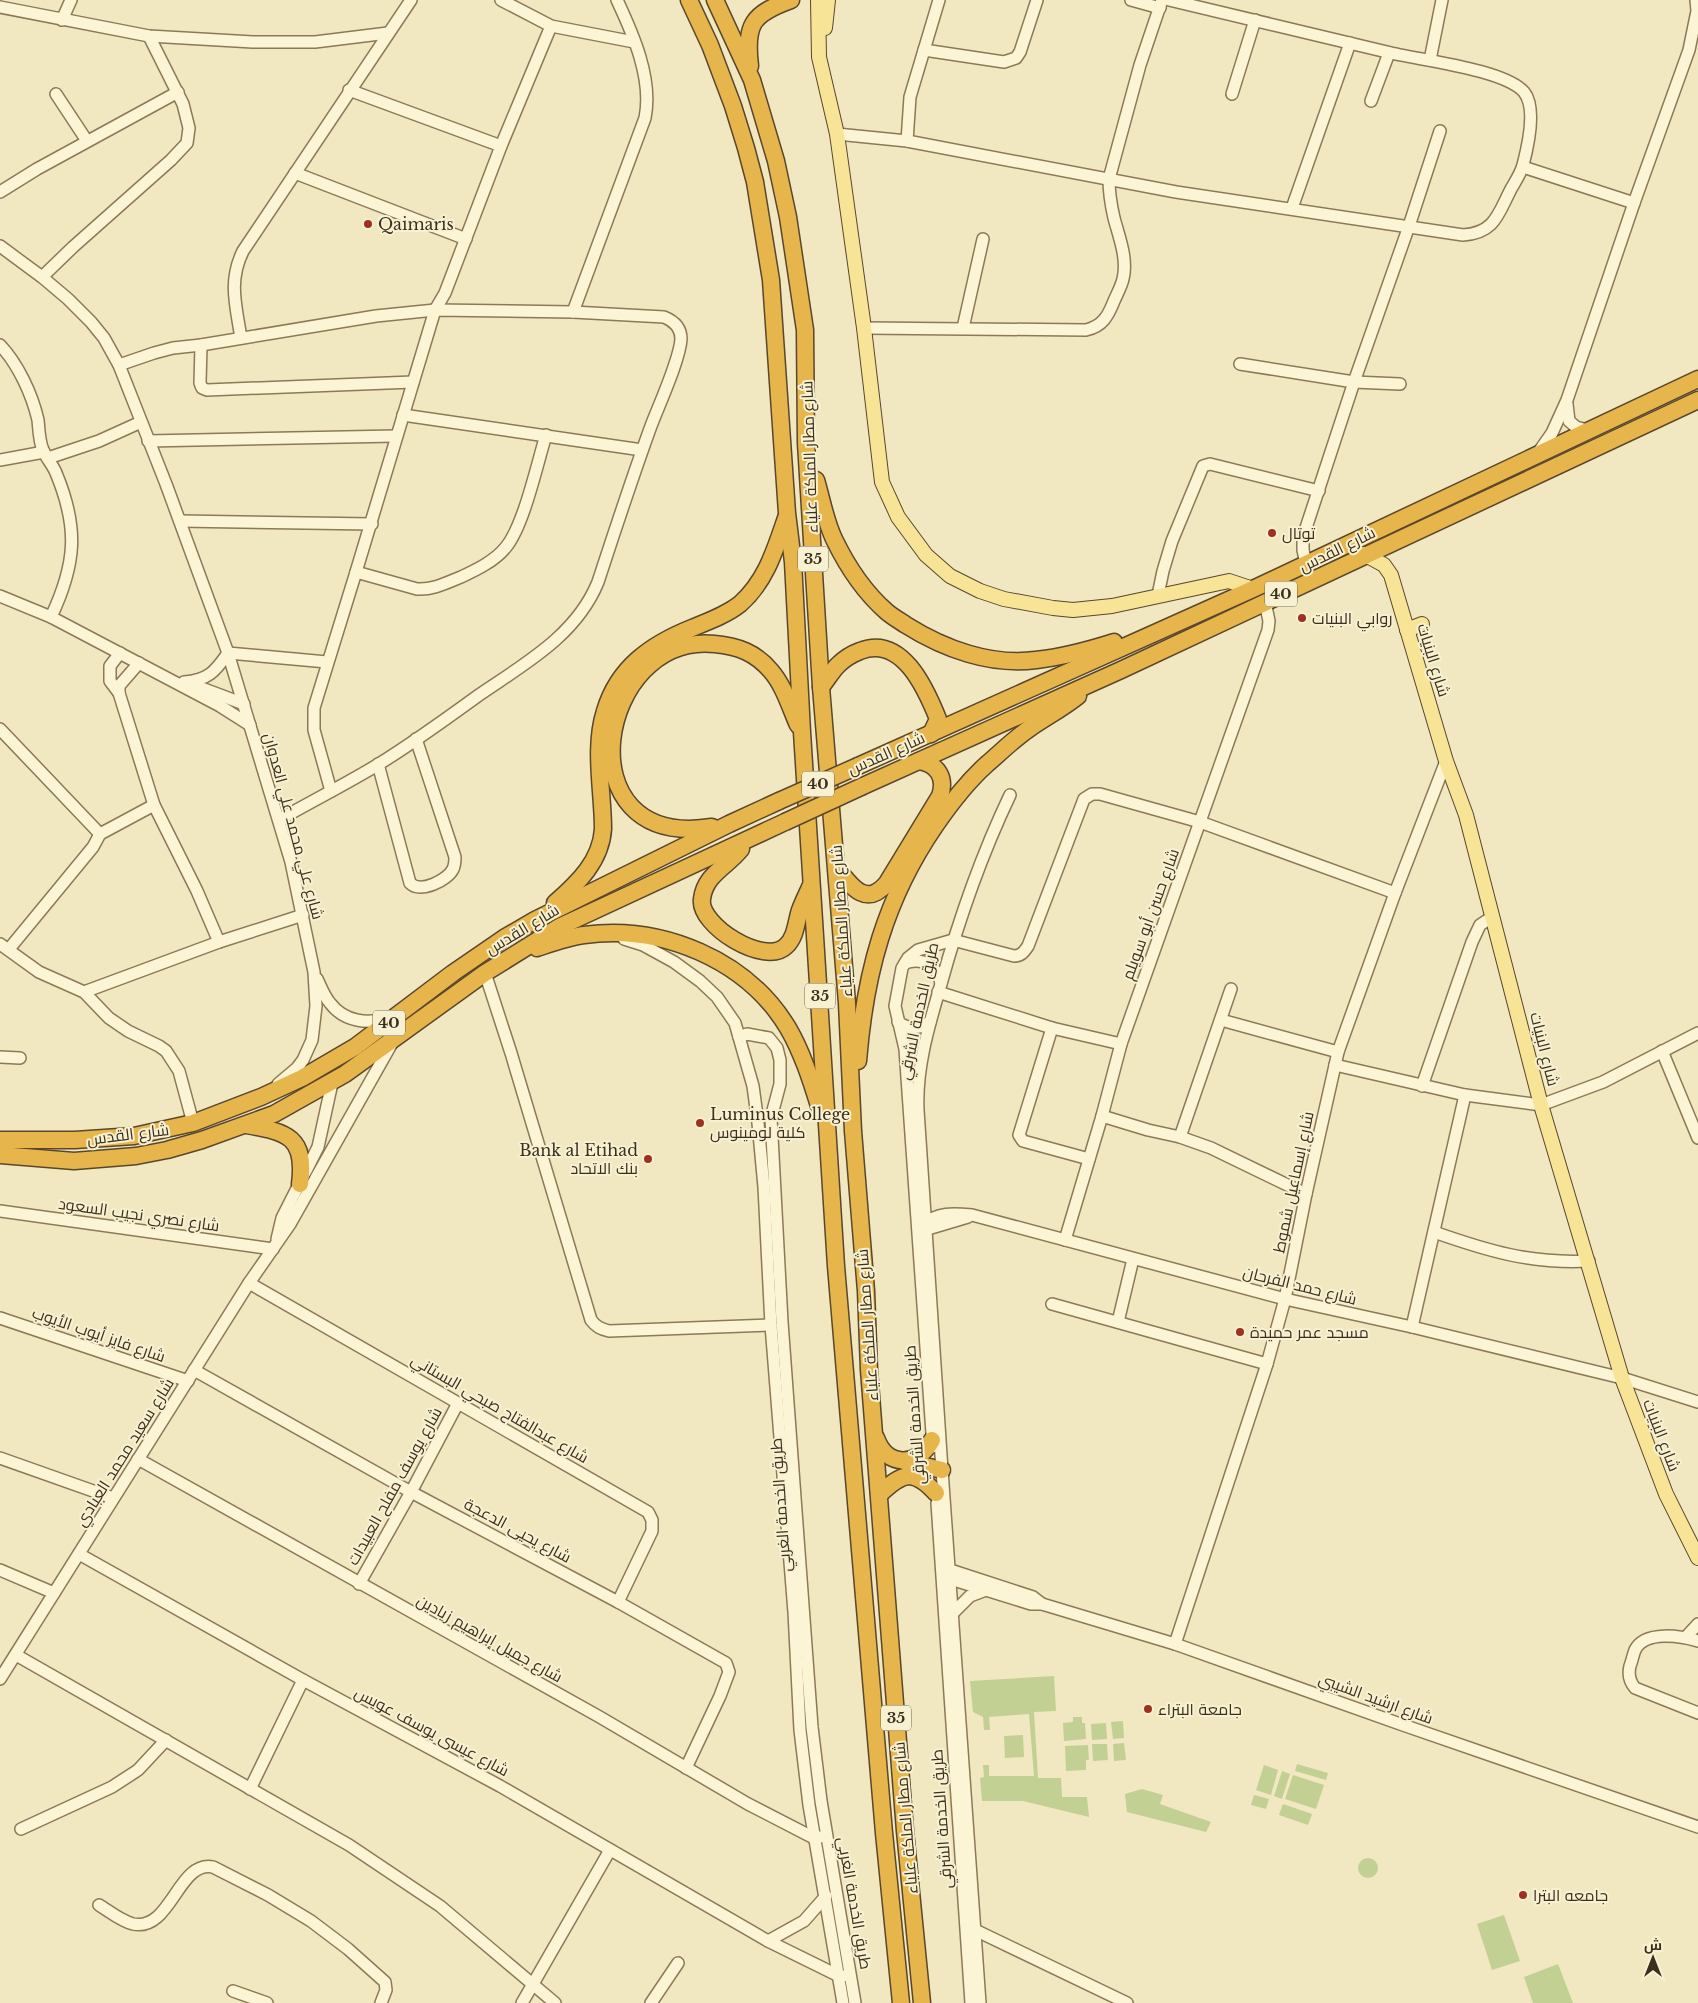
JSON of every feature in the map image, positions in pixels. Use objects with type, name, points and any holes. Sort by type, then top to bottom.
[{"type":"highway","name":"شارع مطار الملكة علياء","points":[[690,0],[710,45],[733,106],[755,182],[771,280],[787,513],[793,562],[802,732],[823,1040],[826,1130],[884,1833],[900,2003]]},
{"type":"highway","name":"شارع مطار الملكة علياء","points":[[716,0],[752,80],[776,161],[790,226],[805,330],[806,443],[821,687],[837,868],[853,1130],[866,1291],[869,1370],[904,1821],[922,2003]]},
{"type":"highway","points":[[752,80],[748,48],[751,28],[764,12],[791,0]]},
{"type":"highway","name":"شارع القدس","points":[[0,1140],[20,1142],[134,1136],[193,1123],[261,1097],[326,1065],[360,1044],[496,943],[535,920],[728,824],[1253,590],[1538,453],[1698,379]]},
{"type":"highway","name":"شارع القدس","points":[[0,1155],[52,1160],[114,1159],[167,1150],[246,1125],[294,1104],[332,1082],[393,1042],[485,973],[559,927],[1101,678],[1364,554],[1513,488],[1698,400]]},
{"type":"highway","points":[[806,443],[824,514],[833,537],[848,565],[862,586],[888,614],[926,638],[972,655],[998,660],[1035,661],[1083,652],[1167,628]]},
{"type":"highway","points":[[535,920],[567,893],[586,872],[592,864],[601,844],[603,829],[600,733],[604,712],[621,677],[634,661],[654,646],[725,614],[739,604],[750,593],[771,563],[787,513]]},
{"type":"highway","points":[[728,824],[688,830],[663,827],[641,816],[620,791],[612,767],[612,733],[618,709],[639,677],[653,663],[666,654],[692,644],[708,643],[741,648],[754,655],[772,672],[779,682],[802,732]]},
{"type":"highway","points":[[821,687],[838,665],[848,657],[864,649],[883,648],[894,653],[910,667],[924,688],[938,719],[930,734]]},
{"type":"highway","points":[[853,1130],[864,1003],[875,953],[890,908],[915,855],[949,806],[985,766],[1029,729],[1066,705],[1101,678]]},
{"type":"highway","points":[[837,868],[856,891],[864,894],[873,894],[881,890],[887,883],[940,796],[942,780],[934,766],[927,762],[919,761]]},
{"type":"highway","points":[[743,843],[740,852],[709,879],[701,906],[713,925],[741,944],[761,952],[770,953],[785,947],[794,933],[800,909],[812,883]]},
{"type":"highway","points":[[509,958],[567,938],[602,933],[632,933],[674,942],[717,961],[757,990],[774,1008],[788,1028],[810,1077],[826,1130]]},
{"type":"highway","points":[[326,1065],[332,1082]]},
{"type":"highway","points":[[246,1125],[278,1131],[294,1142],[302,1159],[300,1184]]},
{"type":"highway","points":[[0,1132],[20,1142]]},
{"type":"highway","points":[[111,1137],[106,1142],[106,1149],[108,1155],[114,1159]]},
{"type":"highway","points":[[875,1433],[882,1450],[891,1458],[938,1470]]},
{"type":"highway","points":[[904,1461],[921,1455],[932,1440]]},
{"type":"highway","points":[[880,1494],[894,1480],[909,1476],[924,1481],[936,1493]]},
{"type":"main road","points":[[818,0],[820,62],[836,134],[864,328],[882,482],[898,517],[926,555],[950,576],[980,591],[1034,606],[1073,610],[1112,606],[1229,581],[1253,590]]},
{"type":"main road","points":[[818,42],[825,29],[828,0]]},
{"type":"main road","name":"شارع البنيات","points":[[1364,554],[1384,564],[1388,569],[1446,761],[1466,815],[1541,1105],[1622,1378],[1666,1494],[1698,1558]]},
{"type":"main road","points":[[1407,630],[1422,624]]},
{"type":"street","points":[[62,20],[71,0]]},
{"type":"street","points":[[241,338],[234,291],[234,275],[238,261],[249,241],[411,0]]},
{"type":"street","points":[[501,0],[551,26],[634,42]]},
{"type":"street","points":[[573,312],[645,118],[647,106],[645,72],[617,0]]},
{"type":"street","points":[[907,142],[910,98],[939,0]]},
{"type":"street","points":[[924,50],[1004,62],[1011,60],[1020,52],[1037,0]]},
{"type":"street","points":[[864,328],[1086,330],[1096,328],[1104,322],[1123,280],[1124,271],[1122,247],[1108,179],[1140,65],[1161,4],[1131,0]]},
{"type":"street","points":[[836,134],[907,142],[1176,192],[1463,235],[1477,234],[1485,230],[1493,222],[1523,167],[1532,114],[1530,103],[1516,85],[1508,80],[1461,67],[1389,53],[1169,0]]},
{"type":"street","points":[[1430,60],[1442,0]]},
{"type":"street","points":[[1538,453],[1554,428],[1567,400],[1634,203],[1689,50],[1697,11],[1696,0]]},
{"type":"street","points":[[0,7],[149,36],[254,42],[315,42],[388,33]]},
{"type":"street","points":[[1232,94],[1254,20]]},
{"type":"street","points":[[331,791],[316,739],[313,718],[316,697],[372,524],[396,436],[436,310],[445,293],[501,146],[551,26]]},
{"type":"street","points":[[42,277],[183,149],[187,143],[190,128],[188,118],[178,92],[149,36]]},
{"type":"street","points":[[1292,208],[1350,43]]},
{"type":"street","points":[[1371,101],[1389,53]]},
{"type":"street","points":[[350,90],[501,146]]},
{"type":"street","points":[[0,192],[178,92]]},
{"type":"street","points":[[56,94],[87,142]]},
{"type":"street","points":[[1306,564],[1303,537],[1440,131]]},
{"type":"street","points":[[1523,167],[1634,203]]},
{"type":"street","points":[[295,173],[466,239]]},
{"type":"street","points":[[963,328],[983,239]]},
{"type":"street","points":[[0,246],[42,277],[91,322],[104,338],[119,365],[180,521],[228,653],[250,726]]},
{"type":"street","points":[[119,365],[154,353],[376,316],[436,310],[573,312],[664,317],[672,320],[681,336],[680,349],[642,450],[598,582],[591,599],[576,620],[552,644],[416,739],[378,764],[279,820]]},
{"type":"street","points":[[0,345],[18,371],[29,394],[37,417],[46,455],[56,474],[68,511],[73,548],[63,592],[51,617]]},
{"type":"street","points":[[201,345],[199,376],[202,388],[207,390],[413,382]]},
{"type":"street","points":[[1240,364],[1354,382],[1400,384]]},
{"type":"street","points":[[1567,400],[1569,421],[1576,427],[1588,430]]},
{"type":"street","points":[[403,415],[642,450]]},
{"type":"street","points":[[0,460],[46,455],[99,441],[141,422]]},
{"type":"street","points":[[356,572],[426,590],[476,570],[497,556],[511,540],[520,518],[546,435]]},
{"type":"street","points":[[148,441],[396,436]]},
{"type":"street","points":[[1158,595],[1172,541],[1203,466],[1210,464],[1319,491]]},
{"type":"street","points":[[180,521],[372,524]]},
{"type":"street","name":"شارع علي محمد علي العدوان","points":[[0,596],[51,617],[220,706],[250,726],[279,820],[303,915],[314,972],[316,1019],[310,1047],[297,1068],[261,1097]]},
{"type":"street","name":"شارع حسن أبو سويلم","points":[[1065,1240],[1102,1116],[1121,1044],[1268,630],[1270,620],[1265,602]]},
{"type":"street","points":[[120,653],[108,670],[110,681],[118,693],[154,805],[197,891],[219,942]]},
{"type":"street","points":[[228,653],[327,662]]},
{"type":"street","points":[[184,682],[199,680],[213,673],[228,653]]},
{"type":"street","points":[[118,693],[118,686],[139,664]]},
{"type":"street","name":"شارع علي محمد علي العدوان","points":[[167,678],[184,682],[244,704]]},
{"type":"street","points":[[0,729],[100,834]]},
{"type":"street","points":[[378,764],[410,883],[416,888],[429,887],[451,872],[454,867],[455,857],[416,739]]},
{"type":"street","name":"شارع إسماعيل شموط","points":[[1175,1644],[1267,1364],[1285,1299],[1338,1052],[1395,893],[1446,761]]},
{"type":"street","points":[[1010,795],[992,832],[953,940],[1020,956],[1028,946],[1084,799],[1088,796],[1100,794],[1200,822],[1395,893]]},
{"type":"street","points":[[154,805],[100,834],[75,869],[5,946],[39,972],[84,992],[109,1018],[128,1031],[159,1046],[173,1060],[179,1070],[193,1123]]},
{"type":"street","points":[[84,992],[219,942],[303,915]]},
{"type":"street","points":[[1422,1086],[1472,942],[1480,925],[1492,917]]},
{"type":"street","name":"طريق الخدمة الغربي","points":[[602,933],[643,945],[690,973],[709,989],[735,1023],[755,1098],[769,1193],[782,1322],[812,1727],[826,1835],[855,2003]]},
{"type":"street","name":"طريق الخدمة الشرقي","points":[[953,940],[918,950],[908,958],[900,973],[896,997],[896,1014],[905,1050],[923,1228],[971,2003]]},
{"type":"street","name":"طريق الخدمة الشرقي","points":[[953,940],[930,1022],[918,1082],[932,1440],[938,1470],[936,1493],[945,1573],[953,1613],[980,2003]]},
{"type":"street","points":[[905,963],[918,960],[931,965],[936,970],[940,987],[1052,1028],[1121,1044]]},
{"type":"street","name":"شارع علي محمد علي العدوان","points":[[314,972],[330,1005],[346,1017],[359,1021],[373,1021],[408,1009]]},
{"type":"street","points":[[485,973],[591,1320],[594,1324],[603,1330],[609,1331],[771,1325]]},
{"type":"street","points":[[1180,1137],[1231,989]]},
{"type":"street","points":[[1221,1020],[1338,1052]]},
{"type":"street","points":[[898,1022],[906,1027],[914,1028],[923,1027],[930,1022]]},
{"type":"street","points":[[1052,1028],[1019,1135],[1023,1140],[1089,1159]]},
{"type":"street","points":[[1335,1065],[1465,1095],[1541,1105],[1603,1082],[1698,1033]]},
{"type":"street","name":"طريق الخدمة الغربي","points":[[739,1038],[747,1034],[769,1038],[779,1054],[780,1084],[771,1118],[769,1193],[771,1325],[794,1612],[800,1730],[814,1838],[826,1896],[843,2003]]},
{"type":"street","name":"شارع سعيد محمد العبادي","points":[[0,1679],[194,1370],[290,1224],[393,1042]]},
{"type":"street","points":[[1662,1051],[1698,1138]]},
{"type":"street","points":[[0,1057],[20,1058]]},
{"type":"street","name":"شارع سعيد محمد العبادي","points":[[274,1246],[282,1218],[318,1147],[332,1082]]},
{"type":"street","points":[[1412,1327],[1465,1095]]},
{"type":"street","points":[[1102,1116],[1180,1137],[1226,1156],[1306,1194]]},
{"type":"street","name":"شارع نصري نجيب السعود","points":[[0,1211],[274,1246]]},
{"type":"street","name":"شارع حمد الفرحان","points":[[923,1228],[972,1215],[1285,1299],[1412,1327],[1622,1378],[1698,1402]]},
{"type":"street","points":[[1434,1232],[1478,1247],[1537,1260],[1559,1262],[1588,1261]]},
{"type":"street","points":[[1118,1322],[1133,1259]]},
{"type":"street","name":"شارع عبدالفتاح صبحي البستاني","points":[[250,1283],[648,1512],[652,1520],[652,1531],[618,1602]]},
{"type":"street","points":[[1052,1304],[1267,1364]]},
{"type":"street","name":"شارع فايز أيوب الأيوب","points":[[1,1322],[188,1381]]},
{"type":"street","name":"شارع يحيى الدعجة","points":[[194,1370],[411,1492],[618,1602],[726,1663],[729,1672],[720,1696],[686,1768]]},
{"type":"street","name":"شارع يوسف مفلح العبيدات","points":[[359,1584],[458,1403]]},
{"type":"street","points":[[0,1458],[113,1498]]},
{"type":"street","name":"شارع جميل إبراهيم زيادين","points":[[138,1459],[558,1694],[748,1804],[814,1838]]},
{"type":"street","name":"شارع عيسى يوسف عويس","points":[[79,1554],[303,1680],[500,1786],[768,1941],[839,1976],[851,1977]]},
{"type":"street","points":[[0,1570],[54,1593]]},
{"type":"street","name":"شارع ارشيد الشيبي","points":[[945,1573],[1033,1597],[1042,1604]]},
{"type":"street","name":"شارع ارشيد الشيبي","points":[[945,1573],[986,1590],[1031,1604],[1042,1604],[1175,1644],[1698,1827]]},
{"type":"street","points":[[953,1613],[970,1596],[986,1590]]},
{"type":"street","points":[[1686,1637],[1698,1624]]},
{"type":"street","points":[[1698,1641],[1686,1637],[1663,1637],[1645,1640],[1635,1650],[1629,1671],[1635,1688],[1698,1713]]},
{"type":"street","points":[[16,1655],[349,1844],[440,1906],[555,2003]]},
{"type":"street","points":[[250,1789],[303,1680]]},
{"type":"street","points":[[21,1828],[118,1783],[138,1770],[166,1740]]},
{"type":"street","points":[[814,1838],[826,1835]]},
{"type":"street","points":[[522,2003],[610,1850]]},
{"type":"street","points":[[99,1905],[129,1923],[140,1925],[150,1922],[158,1916],[194,1871],[200,1867],[213,1867],[292,1909],[348,1949],[385,1982],[386,1990],[381,2003]]},
{"type":"street","points":[[768,1941],[804,1921],[826,1896]]},
{"type":"street","points":[[975,1930],[1127,2003]]},
{"type":"street","points":[[657,2001],[678,1963]]},
{"type":"street","points":[[233,1991],[267,2003]]},
{"type":"green space","points":[[1054,1676],[1056,1711],[1034,1712],[1038,1778],[1061,1778],[1062,1797],[1087,1797],[1089,1817],[1023,1801],[982,1801],[980,1778],[984,1777],[983,1765],[989,1765],[989,1776],[1034,1776],[1029,1714],[989,1717],[990,1730],[984,1730],[983,1717],[973,1712],[970,1681]]},
{"type":"green space","points":[[1073,1717],[1082,1717],[1082,1723],[1085,1723],[1086,1739],[1064,1741],[1063,1723],[1073,1722]]},
{"type":"green space","points":[[1123,1721],[1124,1738],[1113,1739],[1111,1722]]},
{"type":"green space","points":[[1106,1723],[1107,1739],[1092,1740],[1091,1724]]},
{"type":"green space","points":[[1023,1735],[1024,1757],[1005,1758],[1004,1736]]},
{"type":"green space","points":[[1124,1743],[1126,1760],[1114,1761],[1113,1744]]},
{"type":"green space","points":[[1092,1744],[1107,1744],[1108,1760],[1093,1761]]},
{"type":"green space","points":[[1088,1745],[1089,1760],[1086,1760],[1086,1770],[1066,1771],[1065,1746]]},
{"type":"green space","points":[[1297,1764],[1328,1773],[1326,1780],[1295,1771]]},
{"type":"green space","points":[[1264,1765],[1278,1770],[1271,1795],[1256,1790]]},
{"type":"green space","points":[[1282,1771],[1290,1774],[1282,1799],[1274,1796]]},
{"type":"green space","points":[[1293,1775],[1324,1785],[1316,1809],[1285,1799]]},
{"type":"green space","points":[[1142,1789],[1163,1795],[1160,1804],[1211,1822],[1206,1832],[1127,1812],[1125,1794]]},
{"type":"green space","points":[[1254,1795],[1269,1799],[1266,1809],[1251,1805]]},
{"type":"green space","points":[[1283,1804],[1312,1814],[1308,1825],[1279,1815]]},
{"type":"green space","points":[[1368,1858],[1375,1861],[1378,1868],[1375,1875],[1368,1878],[1361,1875],[1358,1868],[1361,1861]]},
{"type":"green space","points":[[1504,1915],[1520,1961],[1492,1970],[1477,1924]]},
{"type":"green space","points":[[1558,1964],[1573,2003],[1533,2003],[1524,1977]]},
{"type":"place","name":"Qaimaris","points":[[368,224]]},
{"type":"place","name":"توتال","points":[[1272,533]]},
{"type":"place","name":"روابي البنيات","points":[[1302,618]]},
{"type":"place","name":"Luminus College كلية لومينوس","points":[[700,1123]]},
{"type":"place","name":"Bank al Etihad بنك الاتحاد","points":[[648,1159]]},
{"type":"place","name":"مسجد عمر حميدة","points":[[1240,1332]]},
{"type":"place","name":"جامعة البتراء","points":[[1148,1709]]},
{"type":"place","name":"جامعه البترا","points":[[1523,1895]]}]
